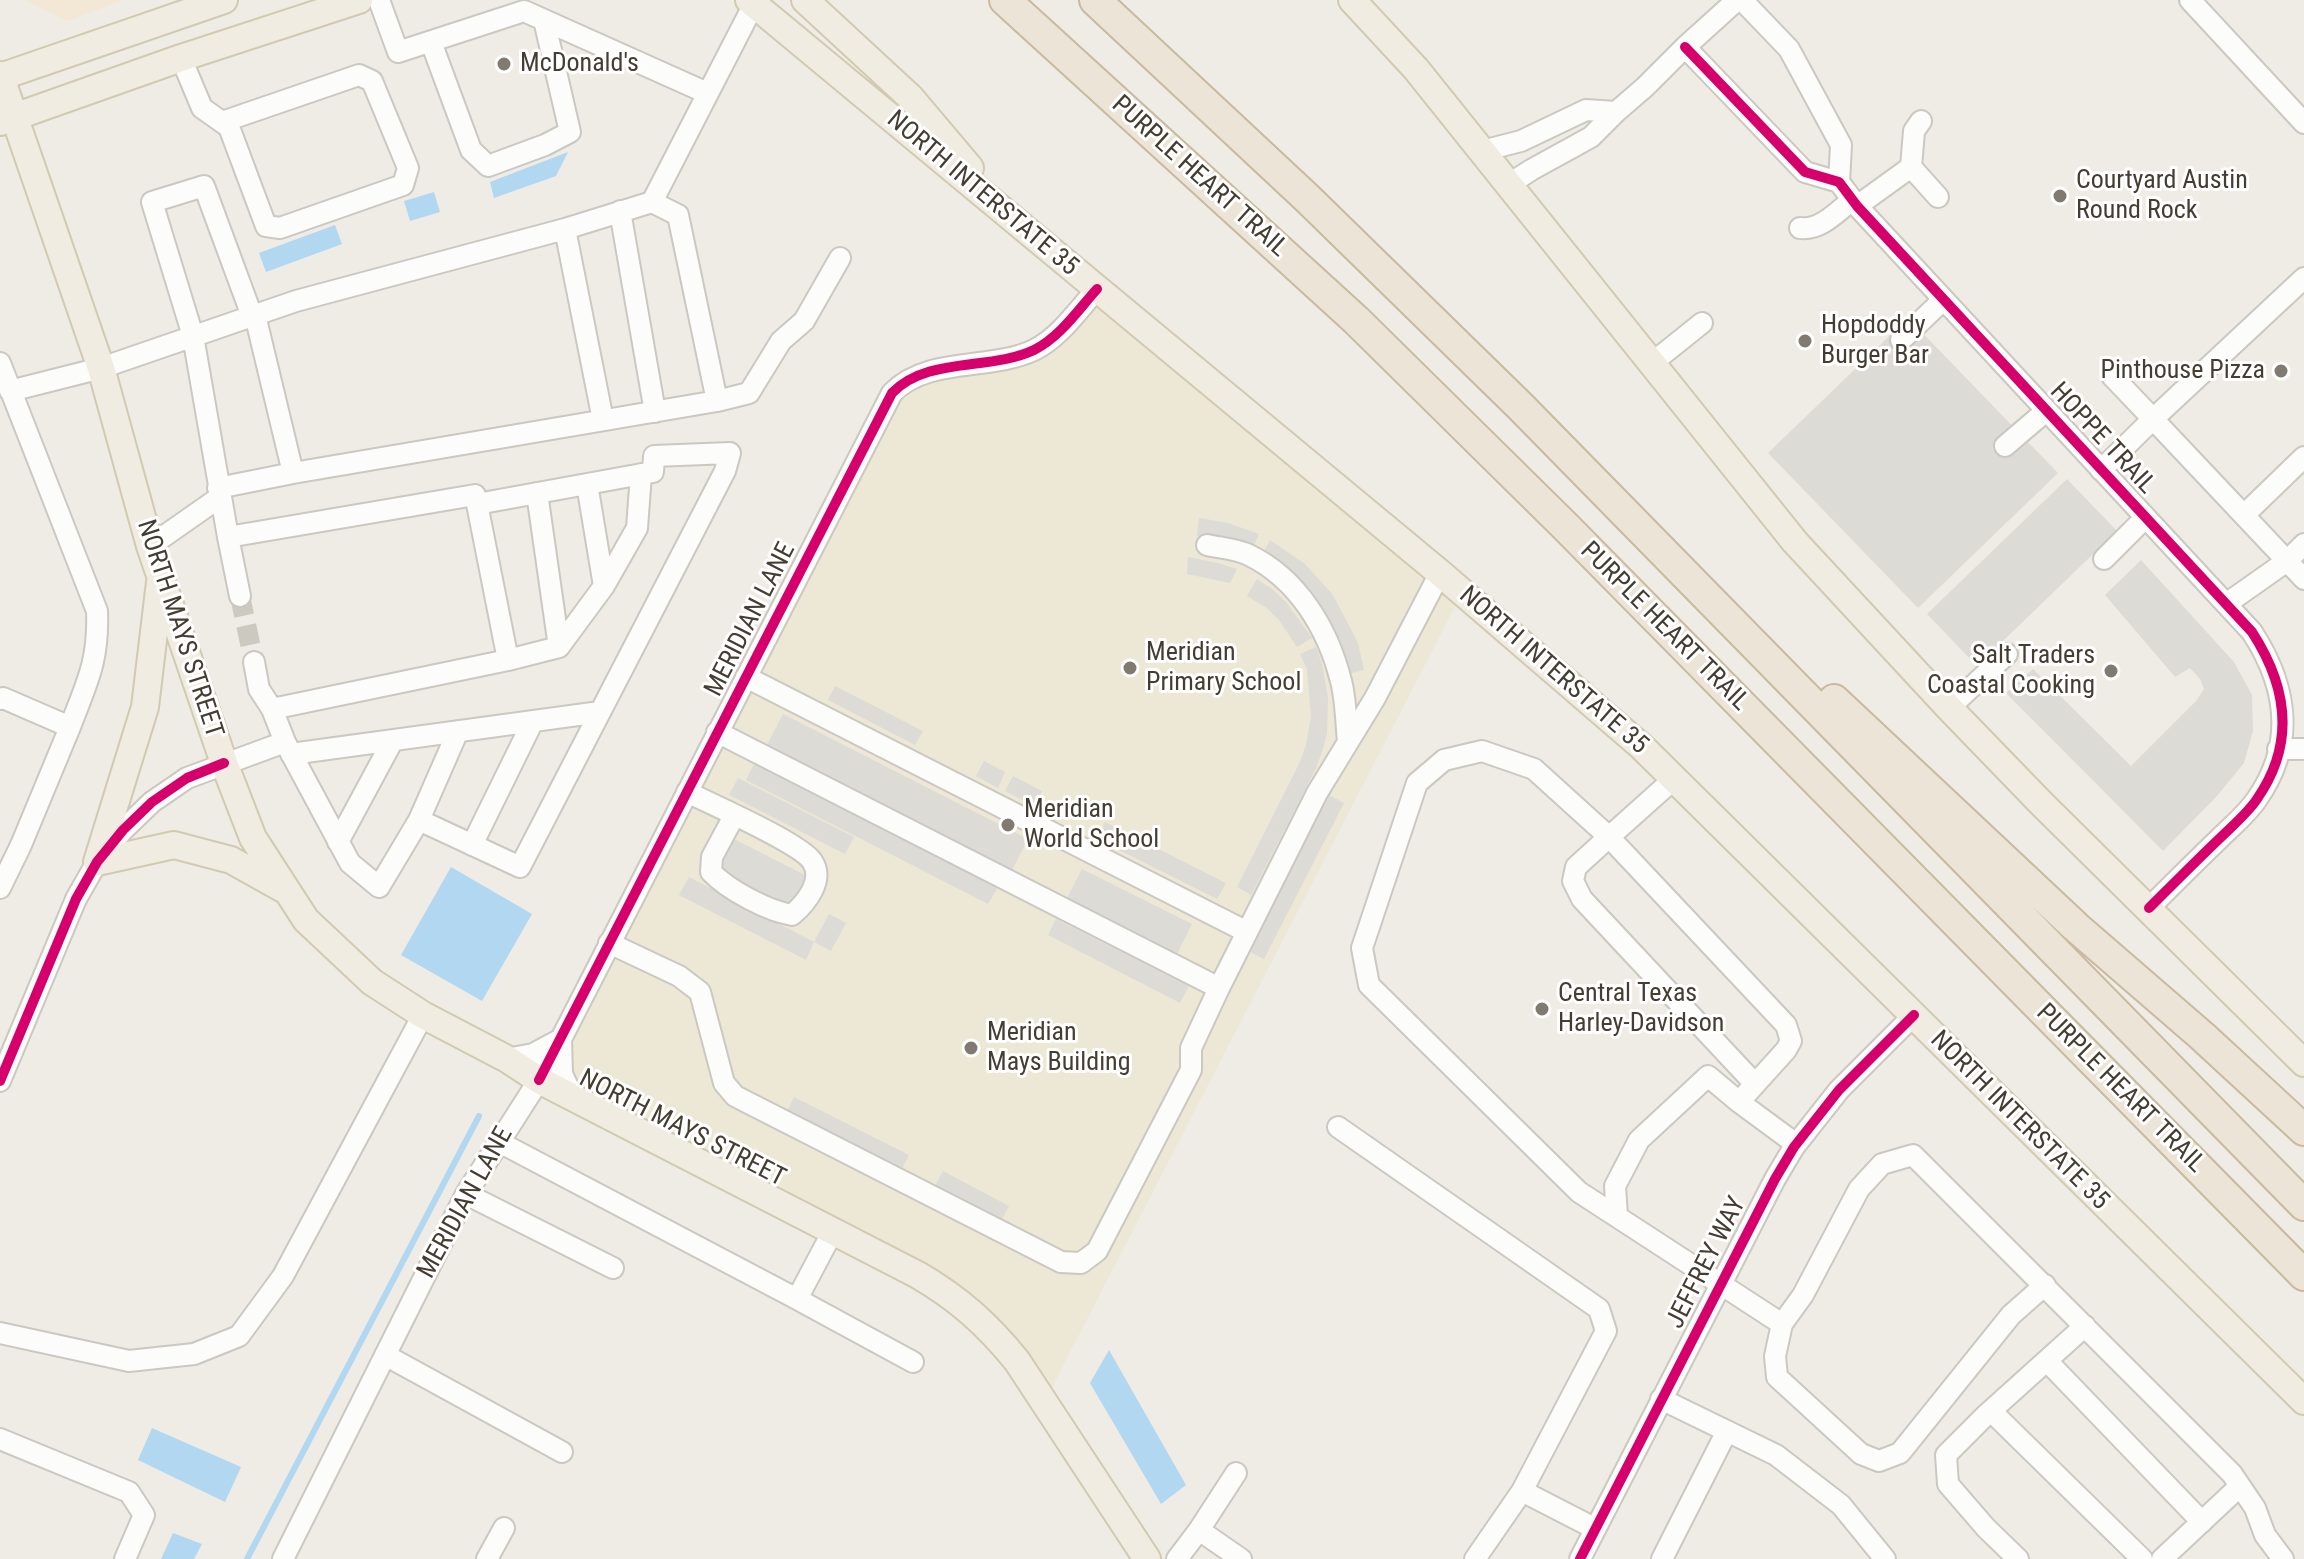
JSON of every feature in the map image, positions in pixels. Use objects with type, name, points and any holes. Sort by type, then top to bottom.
[{"type":"highway","name":"PURPLE HEART TRAIL","points":[[1005,0],[1356,320],[1566,527],[2304,1275]]},
{"type":"highway","name":"PURPLE HEART TRAIL","points":[[1095,0],[1307,198],[1520,406],[2304,1205]]},
{"type":"highway","points":[[1581,470],[1781,650],[2076,927],[2304,1130]]},
{"type":"main road","points":[[0,76],[224,0]]},
{"type":"main road","points":[[7,120],[181,58],[359,0]]},
{"type":"main road","points":[[805,0],[910,97],[1015,221]]},
{"type":"main road","points":[[1352,0],[1416,69],[1795,542],[2041,803],[2304,1063]]},
{"type":"main road","name":"NORTH INTERSTATE 35","points":[[751,2],[1440,573],[1642,747],[2304,1401]]},
{"type":"main road","name":"NORTH MAYS STREET","points":[[0,76],[7,120],[101,368],[150,546],[224,763],[253,838],[306,920],[372,982],[423,1015],[507,1059],[539,1080],[946,1292],[973,1312],[1017,1361],[1147,1559]]},
{"type":"main road","points":[[161,574],[145,707],[97,862],[174,845],[231,860],[287,891]]},
{"type":"street","points":[[379,0],[398,52],[524,11],[707,93]]},
{"type":"street","points":[[1508,185],[1591,137],[1685,47],[1740,0],[1789,49],[1841,145],[1839,182],[1805,172],[1685,47]]},
{"type":"street","points":[[2190,0],[2300,112]]},
{"type":"street","points":[[652,202],[751,2]]},
{"type":"street","points":[[431,42],[471,150],[488,166],[545,145],[570,132],[544,20]]},
{"type":"street","points":[[181,58],[202,108],[229,127],[266,226],[280,228],[403,185],[408,168],[372,81],[359,75],[222,122]]},
{"type":"street","points":[[1482,151],[1521,141],[1586,110],[1616,112]]},
{"type":"street","points":[[1921,121],[1914,131],[1911,167],[1938,197]]},
{"type":"street","points":[[1800,228],[1823,223],[1911,167]]},
{"type":"street","name":"HOPPE TRAIL","points":[[1839,182],[1943,300],[2252,632],[2267,656],[2277,681],[2283,721],[2271,774],[2249,808],[2149,908]]},
{"type":"street","points":[[240,596],[193,336],[152,202],[204,186],[253,316],[293,473]]},
{"type":"street","points":[[10,391],[101,368],[296,301],[565,229],[652,202],[678,215],[717,401]]},
{"type":"street","points":[[620,211],[655,412]]},
{"type":"street","points":[[565,229],[603,420]]},
{"type":"street","points":[[150,546],[219,493],[293,473],[655,412],[749,393],[781,341],[804,321],[840,258]]},
{"type":"street","points":[[2101,470],[2304,278]]},
{"type":"street","name":"MERIDIAN LANE","points":[[283,1559],[466,1194],[539,1080],[561,1039],[892,393],[911,377],[1034,350],[1055,336],[1097,289]]},
{"type":"street","points":[[1901,340],[1943,300]]},
{"type":"street","points":[[1074,314],[1096,307],[1124,311]]},
{"type":"street","points":[[1652,363],[1702,323]]},
{"type":"street","points":[[0,363],[97,611],[98,635],[95,663],[21,845],[0,888]]},
{"type":"street","points":[[2112,376],[2304,579]]},
{"type":"street","points":[[2005,446],[2046,411]]},
{"type":"street","points":[[419,820],[520,867],[725,471],[730,453],[654,456],[653,472],[477,504]]},
{"type":"street","points":[[2244,515],[2304,457]]},
{"type":"street","points":[[272,709],[559,647],[604,586],[637,528],[641,474]]},
{"type":"street","points":[[587,484],[604,586]]},
{"type":"street","points":[[537,493],[559,647]]},
{"type":"street","points":[[228,537],[475,495],[508,660]]},
{"type":"street","points":[[2104,559],[2145,518]]},
{"type":"street","points":[[2226,604],[2287,561],[2304,544]]},
{"type":"street","points":[[1207,545],[1248,554],[1288,581],[1308,606],[1330,645],[1342,683],[1348,742]]},
{"type":"street","points":[[609,943],[679,976],[700,992],[724,1083],[735,1096],[1061,1262],[1081,1263],[1097,1251],[1191,1070],[1191,1048],[1317,793],[1375,698],[1440,573]]},
{"type":"street","points":[[1949,708],[2007,654]]},
{"type":"street","points":[[254,662],[259,689],[338,842],[350,863],[379,887],[419,820],[458,731]]},
{"type":"street","points":[[746,677],[1247,932]]},
{"type":"street","points":[[0,699],[70,727]]},
{"type":"street","points":[[0,1081],[5,1054],[76,899],[97,862],[123,830],[152,802],[187,778],[224,763],[288,748],[393,740],[600,712]]},
{"type":"street","points":[[472,845],[533,721]]},
{"type":"street","points":[[717,732],[1219,988]]},
{"type":"street","points":[[338,842],[393,740]]},
{"type":"street","points":[[2278,749],[2304,749]]},
{"type":"street","points":[[1739,1102],[1786,1050],[1791,1041],[1786,1025],[1609,837],[1534,769],[1482,751],[1444,760],[1417,783],[1362,948],[1369,985],[1579,1192],[1782,1324]]},
{"type":"street","points":[[1675,778],[1576,867],[1573,881],[1582,899],[1755,1084]]},
{"type":"street","points":[[687,792],[734,816],[802,851],[815,864],[816,882],[804,905],[792,915],[778,912],[720,881],[711,872],[712,857],[734,816]]},
{"type":"street","points":[[0,1333],[129,1361],[194,1354],[239,1336],[283,1276],[423,1015]]},
{"type":"street","name":"JEFFREY WAY","points":[[1580,1559],[1720,1284],[1796,1144],[1839,1090],[1914,1015]]},
{"type":"street","points":[[507,1059],[533,1054],[561,1039],[562,1074],[573,1097]]},
{"type":"street","points":[[1617,1216],[1615,1186],[1639,1140],[1708,1076],[1796,1144]]},
{"type":"street","points":[[1338,1127],[1599,1309],[1606,1331],[1522,1491],[1475,1559]]},
{"type":"street","points":[[499,1142],[913,1362]]},
{"type":"street","points":[[2045,1285],[2011,1315],[1900,1453],[1879,1461],[1861,1454],[1777,1377],[1775,1356],[1782,1324],[1803,1295],[1859,1189],[1882,1164],[1913,1155],[2045,1285],[2232,1474],[2255,1508],[2265,1535],[2283,1559]]},
{"type":"street","points":[[466,1194],[613,1268]]},
{"type":"street","points":[[797,1299],[833,1231]]},
{"type":"street","points":[[2018,1559],[1948,1484],[1946,1455],[2085,1326]]},
{"type":"street","points":[[385,1355],[562,1452]]},
{"type":"street","points":[[2047,1361],[2202,1522]]},
{"type":"street","points":[[1661,1399],[1776,1455],[1841,1505],[1885,1559]]},
{"type":"street","points":[[1991,1411],[2142,1559]]},
{"type":"street","points":[[1662,1559],[1727,1431]]},
{"type":"street","points":[[0,1439],[129,1492],[144,1515],[125,1559]]},
{"type":"street","points":[[1177,1559],[1236,1473]]},
{"type":"street","points":[[2162,1559],[2240,1486]]},
{"type":"street","points":[[1522,1491],[1594,1528]]},
{"type":"street","points":[[487,1559],[504,1528]]},
{"type":"street","points":[[1199,1530],[1241,1559]]},
{"type":"shaded area","points":[[25,0],[124,0],[67,21]]},
{"type":"shaded area","name":"Meridian World School","points":[[1095,300],[1458,601],[1049,1393],[1019,1346],[547,1072],[894,399],[913,380],[1024,358]]},
{"type":"shaded area","points":[[1908,318],[2058,473],[1918,608],[1768,453]]},
{"type":"shaded area","points":[[2067,479],[2117,531],[1977,666],[1927,614]]},
{"type":"shaded area","points":[[1199,518],[1228,523],[1259,534],[1252,550],[1197,536]]},
{"type":"shaded area","points":[[1270,540],[1305,564],[1333,595],[1358,643],[1364,670],[1348,674],[1262,555]]},
{"type":"shaded area","points":[[1188,557],[1237,569],[1230,583],[1187,574]]},
{"type":"shaded area","points":[[2141,560],[2234,662],[2252,695],[2253,731],[2244,763],[2217,796],[2163,851],[2006,693],[2033,669],[2131,766],[2196,701],[2204,689],[2190,668],[2175,677],[2105,595]]},
{"type":"shaded area","points":[[1257,579],[1286,602],[1312,638],[1297,647],[1279,620],[1247,596]]},
{"type":"shaded area","points":[[1316,647],[1328,698],[1327,733],[1323,749],[1251,895],[1237,887],[1306,745],[1311,716],[1307,669],[1300,654]]},
{"type":"shaded area","points":[[835,686],[923,731],[915,745],[828,700]]},
{"type":"shaded area","points":[[783,714],[1028,839],[1012,870],[767,745]]},
{"type":"shaded area","points":[[984,761],[1005,772],[998,788],[976,776]]},
{"type":"shaded area","points":[[755,762],[998,887],[988,904],[746,780]]},
{"type":"shaded area","points":[[1013,776],[1042,791],[1034,806],[1005,791]]},
{"type":"shaded area","points":[[738,778],[854,837],[845,854],[729,795]]},
{"type":"shaded area","points":[[1329,795],[1344,803],[1264,959],[1249,951]]},
{"type":"shaded area","points":[[1105,822],[1226,883],[1217,899],[1097,839]]},
{"type":"shaded area","points":[[732,838],[807,876],[790,909],[715,871]]},
{"type":"shaded area","points":[[1082,869],[1192,924],[1177,954],[1067,898]]},
{"type":"shaded area","points":[[689,877],[814,942],[806,960],[679,895]]},
{"type":"shaded area","points":[[829,914],[846,923],[831,951],[814,942]]},
{"type":"shaded area","points":[[1056,919],[1189,986],[1180,1003],[1048,935]]},
{"type":"shaded area","points":[[794,1097],[909,1155],[902,1169],[787,1111]]},
{"type":"shaded area","points":[[943,1171],[1009,1206],[1001,1221],[935,1186]]},
{"type":"water","points":[[568,152],[556,176],[494,198],[490,182]]},
{"type":"water","points":[[434,192],[440,212],[410,221],[404,201]]},
{"type":"water","points":[[335,225],[342,244],[266,272],[259,253]]},
{"type":"water","points":[[451,867],[532,914],[482,1001],[401,955]]},
{"type":"water","points":[[1109,1350],[1186,1485],[1161,1504],[1090,1383]]},
{"type":"water","points":[[152,1428],[241,1467],[225,1502],[138,1460]]},
{"type":"water","points":[[173,1533],[202,1544],[194,1559],[161,1559]]},
{"type":"waterway","points":[[247,1559],[479,1116]]},
{"type":"tunnel","points":[[240,596],[254,662]]},
{"type":"cycle path","points":[[1685,47],[1805,172],[1839,182],[1857,206],[2252,632],[2264,652],[2273,673],[2282,715],[2278,757],[2269,778],[2244,815],[2149,908]]},
{"type":"cycle path","points":[[539,1080],[892,393],[923,374],[1034,350],[1060,331],[1097,289]]},
{"type":"cycle path","points":[[0,1081],[76,899],[97,862],[123,830],[152,802],[187,778],[224,763]]},
{"type":"cycle path","points":[[1580,1559],[1794,1147],[1839,1090],[1914,1015]]},
{"type":"place","name":"McDonald's","points":[[504,64]]},
{"type":"place","name":"Courtyard Austin Round Rock","points":[[2060,196]]},
{"type":"place","name":"Hopdoddy Burger Bar","points":[[1805,341]]},
{"type":"place","name":"Pinthouse Pizza","points":[[2281,371]]},
{"type":"place","name":"Meridian Primary School","points":[[1130,668]]},
{"type":"place","name":"Salt Traders Coastal Cooking","points":[[2111,671]]},
{"type":"place","name":"Meridian World School","points":[[1008,825]]},
{"type":"place","name":"Central Texas Harley-Davidson","points":[[1542,1009]]},
{"type":"place","name":"Meridian Mays Building","points":[[971,1048]]}]
